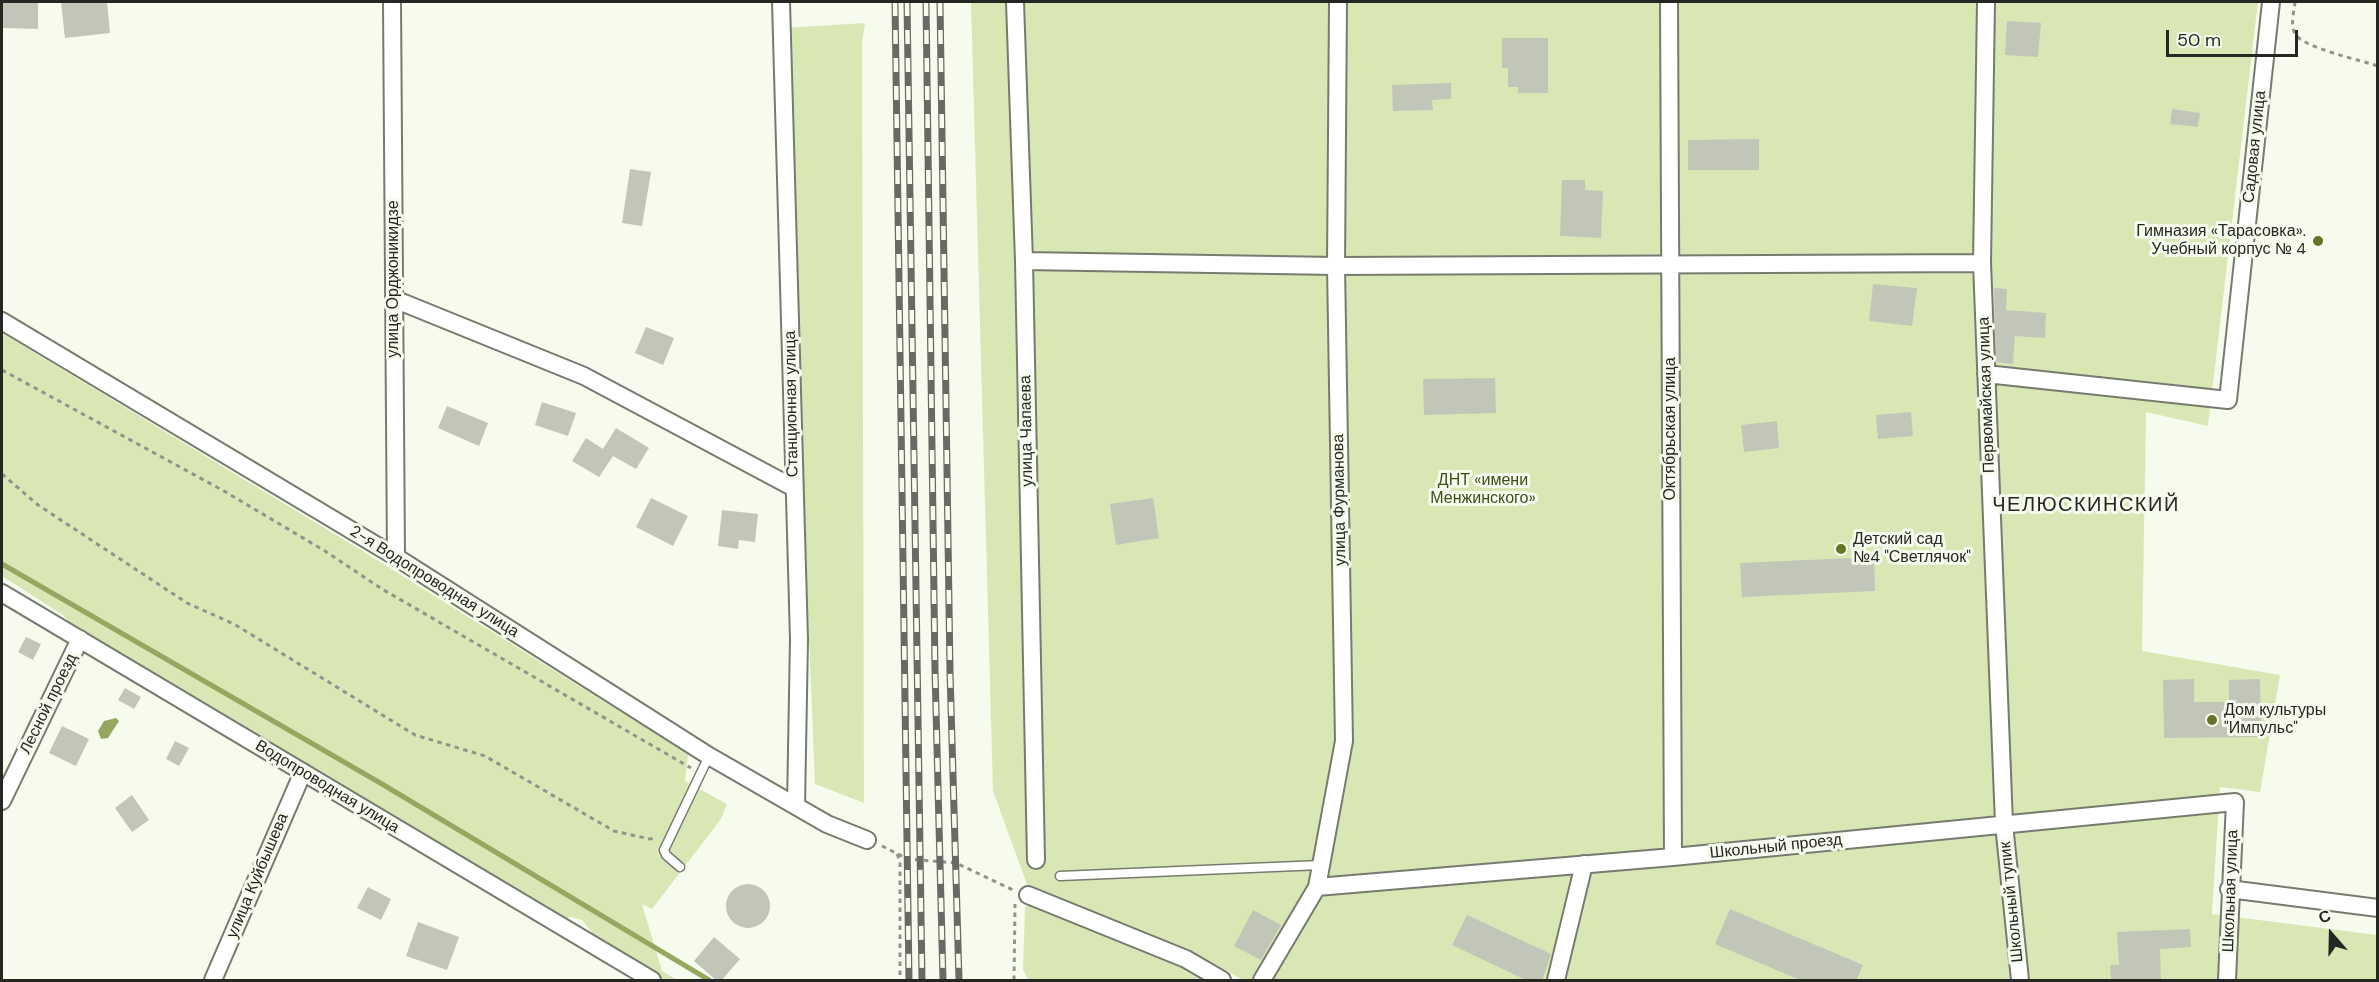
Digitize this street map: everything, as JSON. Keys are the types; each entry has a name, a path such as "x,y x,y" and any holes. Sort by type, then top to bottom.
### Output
{"street":[{"name":"улица Орджоникидзе","path":"392,2 396,557"},
{"name":"Станционная улица","path":"781,2 799,639 796,806"},
{"name":"улица Чапаева","path":"1015,2 1024,261 1036,860"},
{"name":"улица Фурманова","path":"1262,981 1317,887 1344,741 1336,266 1338,2"},
{"name":"Октябрьская улица","path":"1669,2 1673,857"},
{"name":"Первомайская улица","path":"1986,2 1982,263 2004,824"},
{"name":"Садовая улица","path":"1986,374 2228,400 2271,2"},
{"path":"1024,261 1336,266 1982,263"},
{"path":"394,299 584,376 794,488"},
{"name":"2-я Водопроводная улица","path":"2,321 396,557 709,756 827,824 867,840"},
{"name":"Водопроводная улица","path":"2,593 652,981"},
{"name":"Лесной проезд","path":"2,801 80,639"},
{"name":"улица Куйбышева","path":"213,981 303,772"},
{"name":"Школьный проезд","path":"1317,887 1673,857 2235,802"},
{"name":"Школьная улица","path":"2228,981 2229,889 2235,802"},
{"name":"Школьный тупик","path":"2004,824 2020,981"},
{"path":"1556,981 1584,864"},
{"path":"2229,889 2378,908"},
{"path":"1019,896 1186,959 1222,981"}],"lane":[{"path":"680,867 666,855 664,850 709,756"},
{"path":"1060,876 1321,865"}],"path":[{"path":"2295,2 2292,26 2296,36 2308,43 2378,66"},
{"path":"2,370 224,491 325,551 382,589 575,699 678,762 701,772"},
{"path":"2,474 38,505 187,603 244,630 415,735 485,756 615,831 650,839 672,833"},
{"path":"867,840 908,859 956,863 1019,896 1014,981"},
{"path":"897,852 900,861 900,981"}],"green space":[{"name":"ДНТ «имени Менжинского»","path":"971,2 2258,2 2208,426 2146,412 2142,651 2280,675 2260,792 2220,787 2212,914 2377,935 2377,980 1243,980 1192,951 1028,887 993,791"},
{"path":"865,23 862,44 864,803 815,784 784,28"},
{"path":"2,333 356,547 688,754 685,781 727,804 721,819 652,909 642,904 662,971 677,980 665,980 596,938 582,920 571,917 564,919 549,907 127,661 70,623 63,615 2,576"},
{"path":"1030,903 1186,967 1211,980 1028,980 1023,969 1025,908"}],"shaded area":[{"path":"116,718 119,721 108,738 101,739 98,731 104,721"}],"building":[{"path":"2,2 38,2 38,29 2,28"},
{"path":"61,2 107,2 110,33 65,38"},
{"path":"2007,21 2041,23 2038,57 2005,55"},
{"path":"1502,38 1548,38 1548,93 1518,93 1518,87 1508,87 1508,68 1502,68"},
{"path":"1451,83 1451,99 1432,100 1433,110 1393,111 1392,85"},
{"path":"2172,109 2200,113 2198,127 2170,124"},
{"path":"1759,139 1759,170 1688,170 1688,140"},
{"path":"630,169 651,172 642,226 622,223"},
{"path":"1562,180 1585,180 1585,190 1603,191 1601,238 1560,236"},
{"path":"1873,284 1917,288 1912,326 1869,321"},
{"path":"1994,288 2007,289 2006,310 2046,313 2045,338 2015,336 2013,364 1996,362"},
{"path":"646,327 674,338 663,365 635,353"},
{"path":"1495,378 1496,413 1424,415 1423,379"},
{"path":"542,402 576,413 568,436 535,425"},
{"path":"447,406 488,423 479,446 438,428"},
{"path":"1911,412 1913,436 1878,439 1876,415"},
{"path":"1777,421 1779,448 1744,452 1741,425"},
{"path":"616,428 649,448 636,469 613,456 599,477 572,461 586,438 603,449"},
{"path":"651,498 688,516 673,546 636,527"},
{"path":"1153,498 1159,538 1116,545 1110,504"},
{"path":"722,510 758,514 755,542 739,540 738,549 718,546"},
{"path":"1874,557 1875,591 1742,597 1740,563"},
{"path":"26,637 41,644 33,660 18,652"},
{"name":"Дом культуры \"Импульс\"","path":"2194,679 2194,702 2229,702 2229,680 2260,679 2261,737 2164,738 2163,680"},
{"path":"125,688 141,697 134,709 118,700"},
{"path":"62,726 89,739 76,766 49,753"},
{"path":"175,741 189,748 179,766 166,759"},
{"path":"132,795 149,820 132,832 115,808"},
{"path":"748,884 757,885 764,890 769,897 769,915 764,922 757,927 748,928 739,927 732,922 727,915 726,906 727,897 732,890 739,885"},
{"path":"368,887 391,899 381,920 357,908"},
{"path":"1730,909 1863,965 1856,981 1802,981 1715,944"},
{"path":"1253,910 1281,925 1261,960 1234,946"},
{"path":"1467,915 1551,954 1542,981 1528,981 1452,945"},
{"path":"418,922 459,937 447,970 406,956"},
{"path":"2190,929 2191,947 2160,949 2161,981 2111,981 2110,965 2119,965 2117,932"},
{"path":"714,937 740,959 721,981 717,981 694,961"}],"waterway":[{"path":"2,564 382,784 709,980"}],"railway":[{"path":"895,2 909,980"},
{"path":"907,2 922,980"},
{"path":"926,2 935,670 943,980"},
{"path":"940,2 950,672 959,980"}],"place":[{"name":"Гимназия «Тарасовка». Учебный корпус № 4","path":"2318,241"},
{"name":"Детский сад №4 \"Светлячок\"","path":"1841,549"},
{"name":"Дом культуры \"Импульс\"","path":"2212,720"}],"district":[{"name":"ЧЕЛЮСКИНСКИЙ","path":"2086,506"}]}
